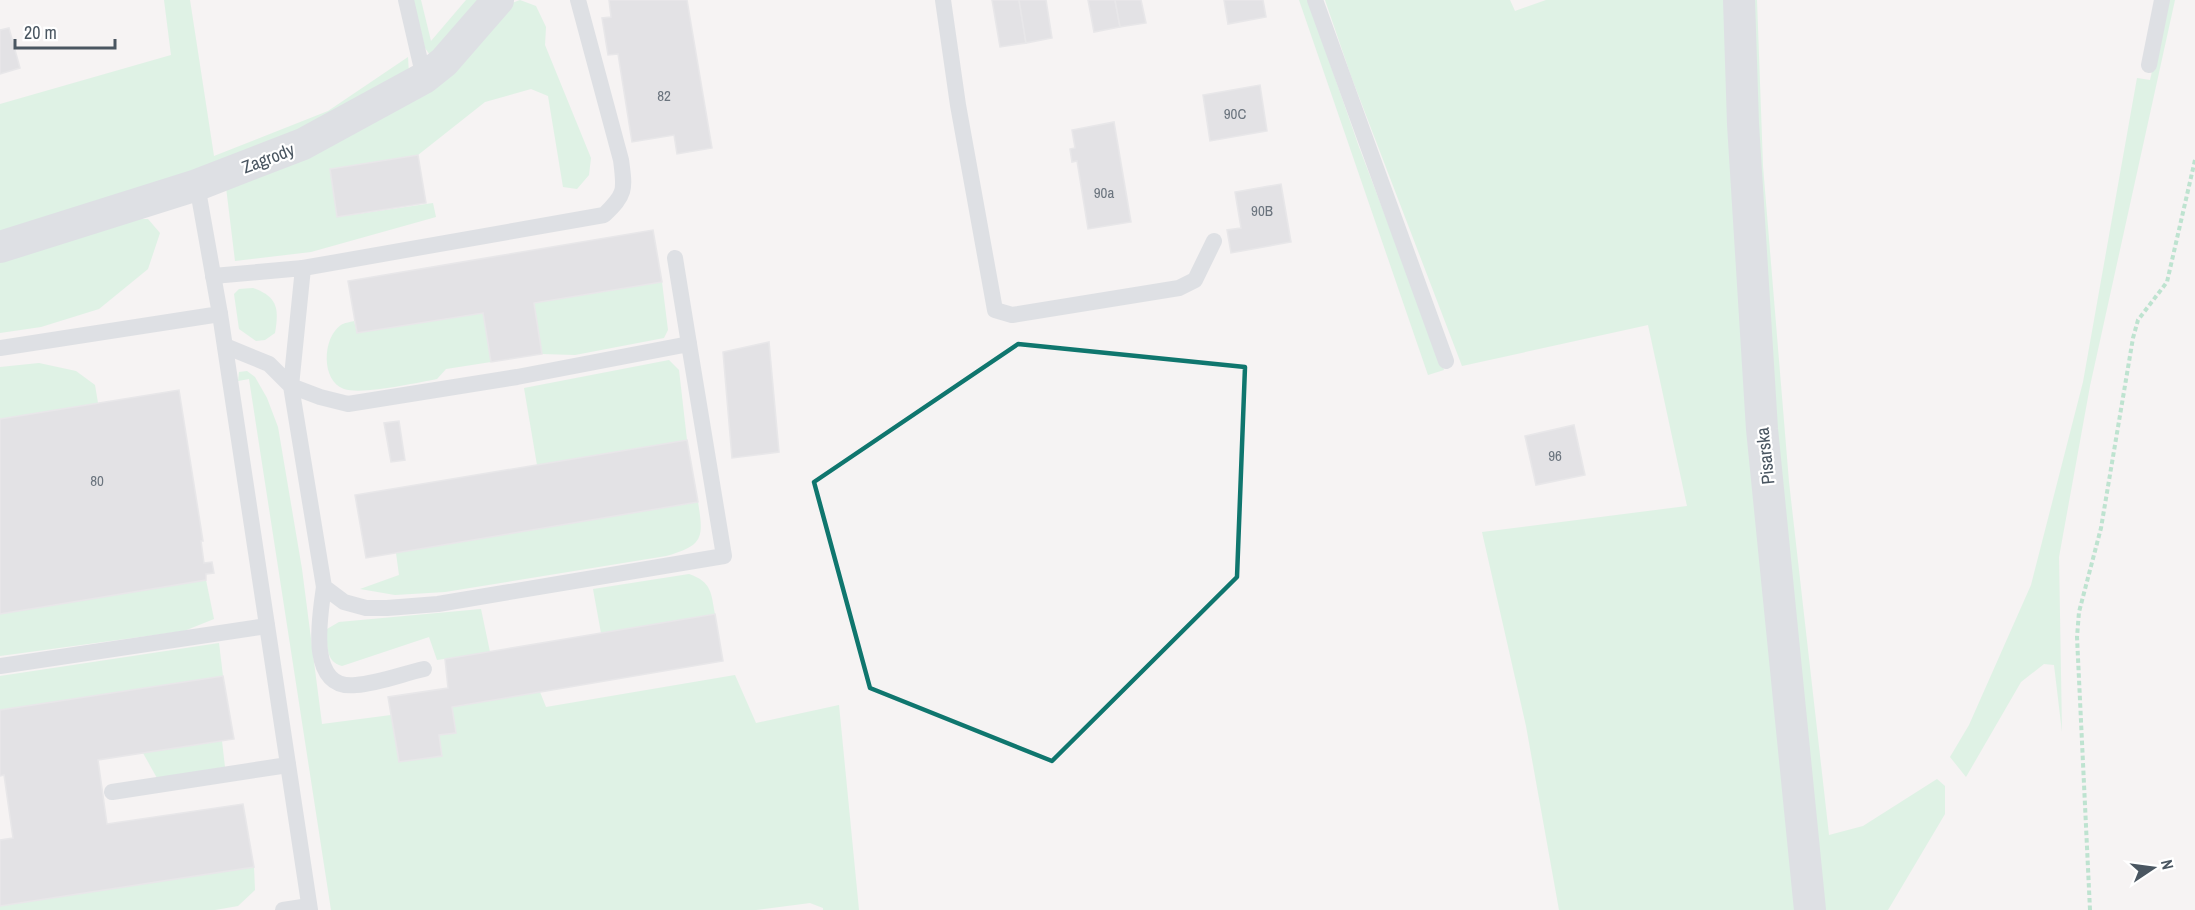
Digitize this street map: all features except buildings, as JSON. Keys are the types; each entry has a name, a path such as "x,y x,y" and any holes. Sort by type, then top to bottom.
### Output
{"street":[{"name":"Zagrody","path":"0,247 197,184 303,144 424,78 444,62 498,0"},
{"name":"Pisarska","path":"1739,0 1743,124 1762,429 1810,910"}],"lane":[{"path":"406,0 424,78"},
{"path":"213,276 303,268 604,215 620,200 624,181 621,160 578,0"},
{"path":"943,0 958,105 995,310 1012,315 1179,288 1195,280 1214,241"},
{"path":"1315,0 1446,361"},
{"path":"2149,65 2162,0"},
{"path":"197,184 225,346 310,908 283,910"},
{"path":"324,587 344,602 366,608 387,608 438,604 724,556 675,258"},
{"path":"303,268 291,386 324,587 319,619 319,652 324,666 334,680 355,686 424,669"},
{"path":"0,348 220,314"},
{"path":"225,346 269,364 291,386 320,398 348,404 516,377 689,344"},
{"path":"0,666 267,626"},
{"path":"112,792 288,765"}],"path":[{"path":"2090,910 2077,638 2079,612 2101,528 2133,338 2138,320 2168,282 2195,160"}],"highlighted area":[{"path":"1018,344 1245,367 1237,577 1052,761 870,688 814,482"}],"green space":[{"path":"164,0 190,0 214,156 328,111 408,57 409,74 249,155 0,233 0,104 171,55"},
{"path":"413,0 421,0 431,41 466,0 486,0 430,55 425,48"},
{"path":"520,0 536,6 546,27 545,45 591,158 589,175 577,189 563,187 548,96 531,89 485,102 418,155 330,169 337,217 433,203 436,217 311,252 235,261 226,187"},
{"path":"1299,0 1308,0 1359,147 1444,370 1428,375"},
{"path":"1325,0 1510,0 1515,11 1546,0 1729,0 1798,910 1559,910 1526,726 1482,532 1687,506 1648,325 1462,366 1351,76"},
{"path":"1746,0 1757,0 1763,166 1789,482 1829,835 1863,826 1937,779 1945,786 1945,814 1888,910 1817,910 1774,465"},
{"path":"2169,0 2175,0 2090,386 2059,557 2062,732 2054,665 2044,664 2021,682 1966,777 1950,757 1969,725 2031,585 2083,382 2137,78 2150,80"},
{"path":"125,219 148,219 160,233 148,269 99,309 41,327 0,333 0,259"},
{"path":"662,282 668,330 664,338 575,355 542,354 534,303"},
{"path":"253,288 268,295 275,305 277,317 275,333 265,340 256,341 239,329 234,294 239,289"},
{"path":"483,313 491,362 446,369 437,379 376,390 344,389 331,377 327,359 330,339 342,324 354,321 357,333"},
{"path":"669,360 679,370 687,440 537,465 524,388"},
{"path":"39,363 76,371 95,385 98,403 0,419 0,367"},
{"path":"247,371 255,377 267,398 278,427 302,569 322,724 391,715 399,762 441,756 439,735 456,732 452,707 540,692 546,707 735,675 756,723 839,705 859,910 823,910 810,903 756,910 331,910 249,379 238,381 239,372"},
{"path":"698,502 701,524 698,539 687,548 666,556 445,592 395,595 360,589 399,575 396,553"},
{"path":"689,574 697,577 709,589 715,614 601,633 593,589"},
{"path":"206,580 214,619 184,631 0,656 0,614"},
{"path":"481,609 490,652 437,660 429,637 342,666 332,660 328,651 327,629 339,622"},
{"path":"219,643 223,676 0,710 0,676"},
{"path":"222,741 225,767 157,778 143,753"},
{"path":"254,867 255,890 238,906 215,910 0,910 0,906"}]}
